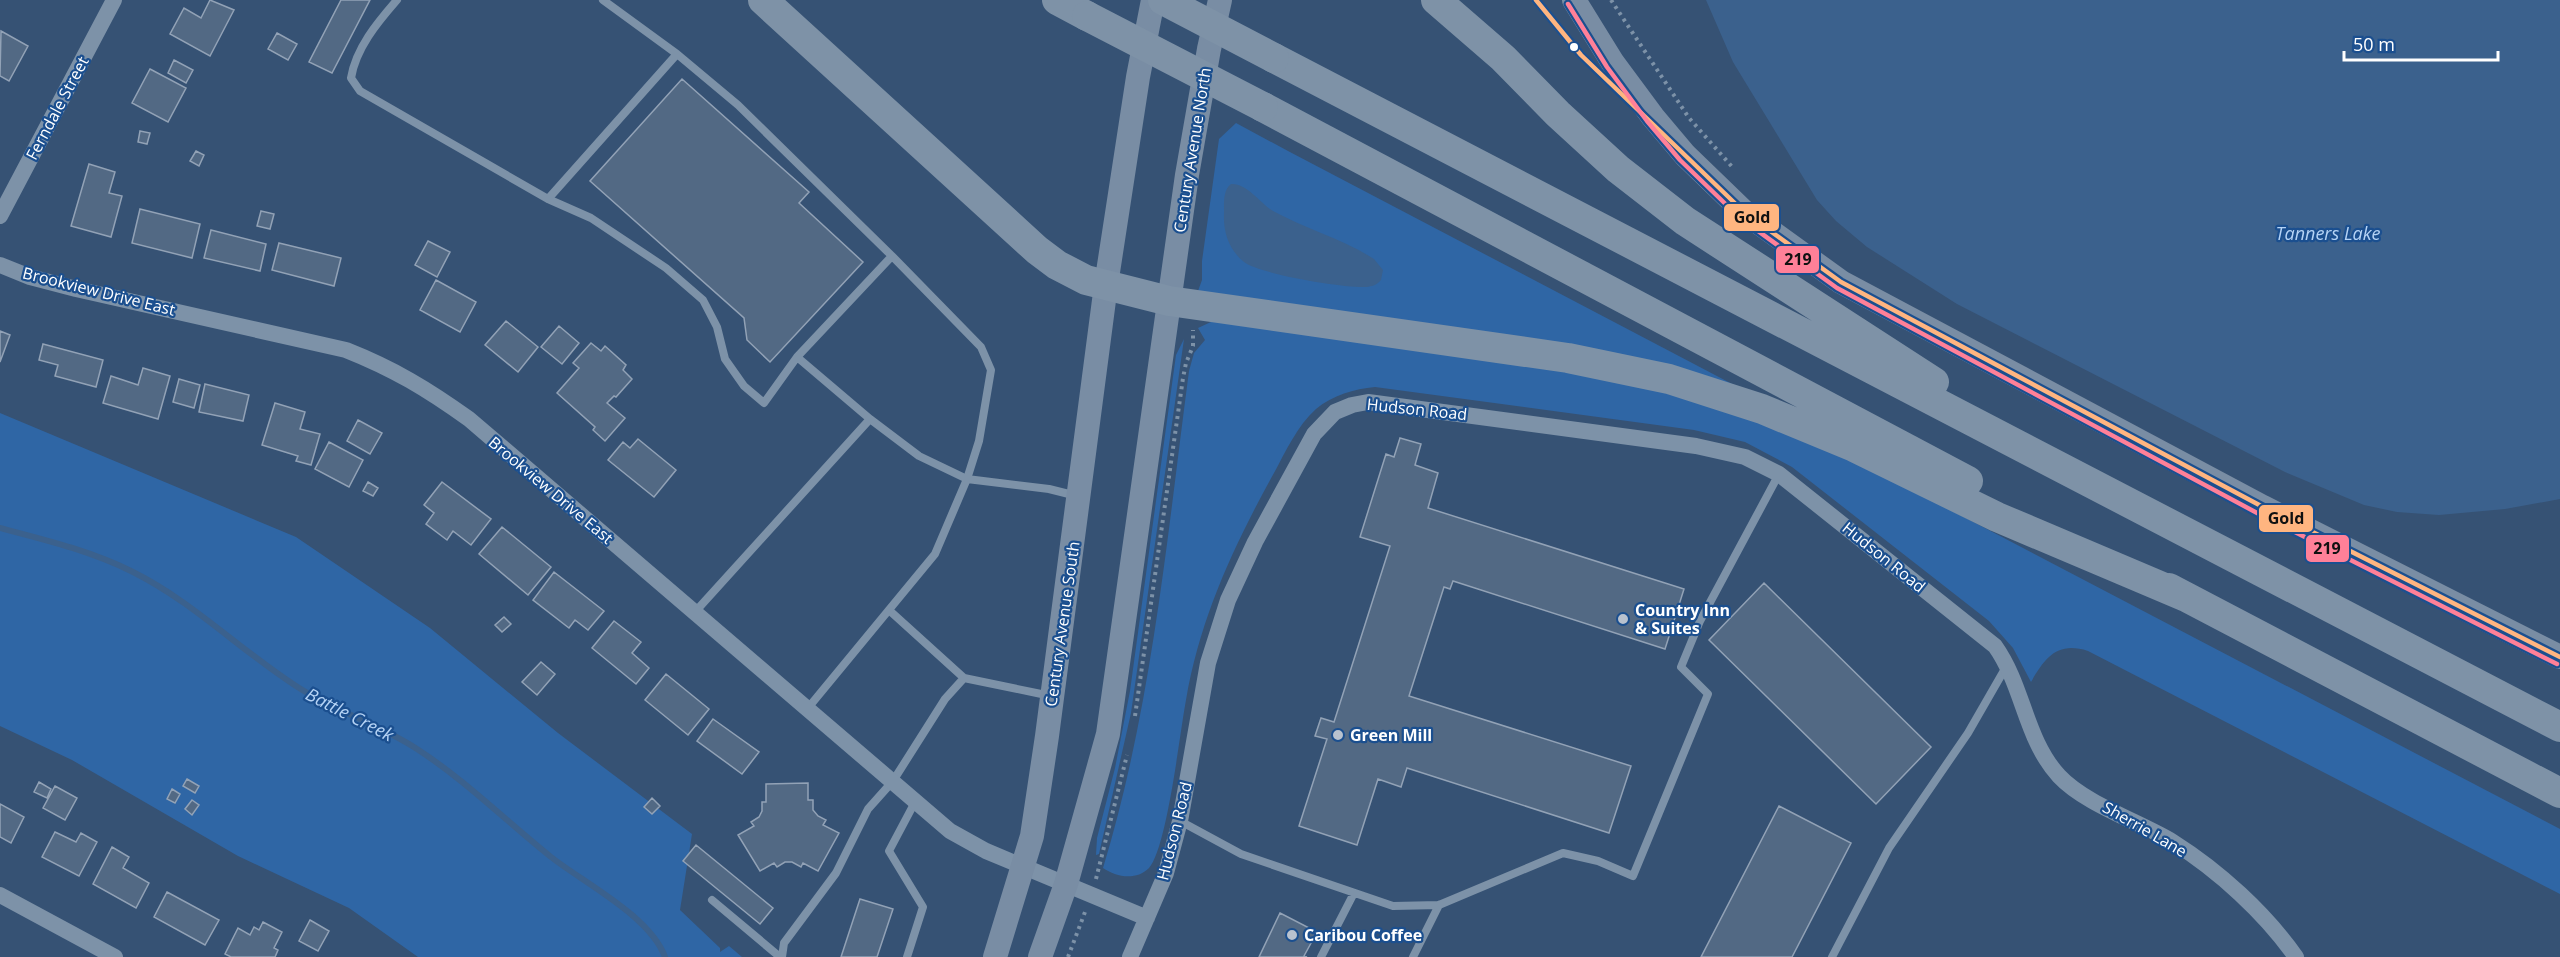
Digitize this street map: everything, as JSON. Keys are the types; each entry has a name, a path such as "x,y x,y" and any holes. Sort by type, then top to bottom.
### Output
{"highway":[{"path":"763,0 1037,250 1066,270 1106,285 1169,301 1568,358 1669,379 1762,409 1854,447 1997,517 2186,597"},
{"path":"1057,0 2560,793"},
{"path":"1163,0 2560,727"},
{"path":"1436,0 1503,58 1558,114 1618,169 1685,221 1882,350 2183,532"}],"main road":[{"path":"1106,285 1136,88 1154,0"},
{"name":"Century Avenue North","path":"1169,301 1186,175 1220,0"},
{"path":"1574,0 1613,63 1653,117 1685,154 1744,212 1808,259 1867,297 2264,507 2560,657"},
{"name":"Century Avenue South","path":"995,957 1024,867 1034,824 1106,285"},
{"path":"1040,957 1066,884 1108,734 1169,301"}],"street":[{"name":"Ferndale Street","path":"0,216 114,0"},
{"name":"Brookview Drive East","path":"0,265 30,277 76,289 346,350 388,367 428,389 469,419 915,802 967,842 1024,867"},
{"name":"Hudson Road","path":"1130,957 1166,873 1180,821 1204,681 1220,621 1249,553 1319,426 1335,412 1360,403 1387,403 1696,446 1745,457 1779,474 1995,646 2008,664 2018,688"},
{"name":"Sherrie Lane","path":"2018,688 2029,725 2042,754 2061,778 2084,795 2173,842 2203,863 2265,920 2296,957"},
{"path":"1024,867 1147,918"},
{"path":"0,895 115,957"}],"lane":[{"path":"397,0 369,36 354,61 351,78 360,91 548,199 591,218 666,268 703,300 717,327 725,358 744,386 764,403 797,357 892,256"},
{"path":"603,0 677,54 738,105 981,347 991,370 979,441 967,479 935,554 808,708"},
{"path":"1536,0 1581,55 1685,154"},
{"path":"548,199 677,54"},
{"path":"797,357 870,420 919,456 967,479 1049,489 1079,497"},
{"path":"695,612 870,420"},
{"path":"1180,821 1241,854 1393,906 1439,904 1563,853 1598,861 1633,876 1708,694 1682,667 1700,621 1779,474"},
{"path":"890,611 964,678 1052,696"},
{"path":"1832,957 1889,848 1968,732 2008,664"},
{"path":"712,900 781,957 784,943 836,873 868,809 892,781 945,699 964,678"},
{"path":"907,957 923,908 889,851 915,802"},
{"path":"1321,957 1354,893"},
{"path":"1413,957 1439,904"}],"path":[{"path":"1611,0 1689,118 1741,176"},
{"path":"1068,957 1080,925"}],"shaded area":[{"path":"1236,123 1755,396 1198,291 1202,280 1202,261 1219,139"},
{"path":"1213,321 1581,372 1745,413 1897,482 2560,829 2560,894 2088,651 2077,648 2060,650 2047,659 2031,682 2013,648 1989,621 1792,467 1745,442 1694,430 1375,387 1344,394 1316,409 1292,439 1259,500 1220,583 1200,640 1186,700 1167,814 1156,856 1149,868 1138,875 1114,874 1103,868 1120,807 1146,684 1165,559 1189,371 1194,353 1205,340 1198,328"},
{"path":"1184,339 1131,713 1099,854 1096,855 1097,838 1115,768 1130,691 1176,355"},
{"path":"0,413 296,537 430,628 558,733 692,834 680,910 720,948 720,952 729,946 742,957 418,957 349,908 238,856 72,760 0,726"}],"water":[{"name":"Tanners Lake","path":"1706,0 2560,0 2560,499 2505,509 2439,515 2397,512 2364,505 2285,472 1957,304 1867,247 1836,221 1817,200 1733,62"},
{"path":"1231,184 1248,190 1273,211 1374,259 1383,270 1381,280 1372,286 1354,287 1283,275 1253,267 1244,262 1234,252 1225,227 1224,197"}],"building":[{"path":"210,0 234,10 210,56 170,34 184,8 201,18"},
{"path":"341,0 370,0 332,73 309,62"},
{"path":"1,31 28,46 9,81 0,76"},
{"path":"277,33 297,44 288,60 268,49"},
{"path":"174,60 193,70 186,83 168,73"},
{"path":"150,69 186,88 168,122 132,103"},
{"path":"682,79 809,192 799,203 863,262 770,362 747,340 744,318 590,181"},
{"path":"140,131 150,133 147,144 138,142"},
{"path":"196,151 204,155 199,166 190,161"},
{"path":"89,164 115,172 109,193 122,196 111,237 71,226"},
{"path":"140,209 200,224 192,258 132,243"},
{"path":"261,211 274,214 270,229 257,226"},
{"path":"211,230 266,244 260,271 204,258"},
{"path":"428,241 450,252 437,277 415,265"},
{"path":"279,243 341,258 334,286 272,270"},
{"path":"436,280 476,302 460,332 420,310"},
{"path":"506,321 538,347 518,372 485,345"},
{"path":"559,326 579,343 562,364 541,347"},
{"path":"0,331 10,335 0,362"},
{"path":"591,343 601,351 605,346 626,365 623,370 632,379 616,397 614,396 607,403 625,418 605,441 593,430 595,427 557,393 579,368 573,363"},
{"path":"43,344 103,360 96,387 55,376 58,365 39,360"},
{"path":"143,368 170,376 158,419 103,403 111,376 138,385"},
{"path":"179,379 200,385 194,408 173,402"},
{"path":"205,384 249,395 243,421 199,412"},
{"path":"275,403 305,412 300,429 320,434 311,465 296,461 298,456 262,445"},
{"path":"358,420 382,433 370,454 347,441"},
{"name":"Country Inn & Suites","path":"1400,438 1421,444 1415,465 1438,473 1428,508 1684,589 1665,649 1453,581 1450,589 1444,587 1409,696 1631,766 1609,833 1407,768 1401,787 1378,779 1357,845 1299,826 1327,739 1315,736 1321,718 1334,722 1390,546 1360,537 1386,454 1394,457"},
{"path":"638,439 676,470 654,497 608,460 623,442 630,448"},
{"path":"329,442 363,460 349,487 315,469"},
{"path":"368,482 378,488 373,496 363,491"},
{"path":"442,482 491,519 471,545 453,531 447,540 426,524 434,513 424,505"},
{"path":"502,527 551,567 528,595 479,554"},
{"path":"554,572 604,611 588,630 575,620 569,628 533,600"},
{"path":"1764,583 1931,747 1876,804 1709,640"},
{"path":"504,617 511,624 502,632 495,625"},
{"path":"614,621 641,642 632,653 649,668 636,684 592,648"},
{"path":"541,662 555,674 537,695 522,682"},
{"path":"666,674 709,709 688,735 645,700"},
{"path":"713,719 759,752 742,774 697,741"},
{"path":"187,779 199,786 195,793 183,786"},
{"path":"39,782 51,789 47,798 34,792"},
{"path":"808,783 808,800 813,800 813,810 826,820 823,825 839,833 818,871 803,863 801,867 792,862 785,862 777,867 774,863 760,871 738,835 754,826 751,822 759,817 762,802 766,802 766,784"},
{"path":"55,786 77,798 65,820 43,808"},
{"path":"172,789 180,794 175,803 167,799"},
{"path":"652,798 660,806 652,814 644,807"},
{"path":"192,800 199,805 192,815 185,809"},
{"path":"0,804 24,817 11,843 0,837"},
{"path":"1779,806 1851,843 1792,957 1701,957"},
{"path":"55,832 76,842 81,833 97,842 79,876 42,857"},
{"path":"696,845 773,908 760,924 683,861"},
{"path":"112,847 129,857 123,868 149,883 136,908 93,884"},
{"path":"167,892 219,920 205,945 154,917"},
{"path":"860,899 893,909 877,957 841,957"},
{"name":"Caribou Coffee","path":"1280,913 1317,932 1304,956 1307,957 1259,957"},
{"path":"310,920 329,931 318,951 299,941"},
{"path":"263,922 282,932 274,948 278,950 275,957 231,957 225,954 238,928 250,935 254,927 259,930"}],"waterway":[{"name":"Battle Creek","path":"0,528 85,552 133,572 176,597 296,686 417,749 469,787 551,857 631,914 646,928 665,957"}],"transit line":[{"name":"Gold","path":"1536,0 1581,55 1744,212 1841,282 2263,507 2560,657"},
{"name":"219","path":"1568,4 1607,67 1647,121 1680,160 1740,218 1837,288 2259,514 2557,664"}],"place":[{"name":"Country Inn & Suites","path":"1623,619"},
{"name":"Green Mill","path":"1338,735"},
{"name":"Caribou Coffee","path":"1292,935"}]}
